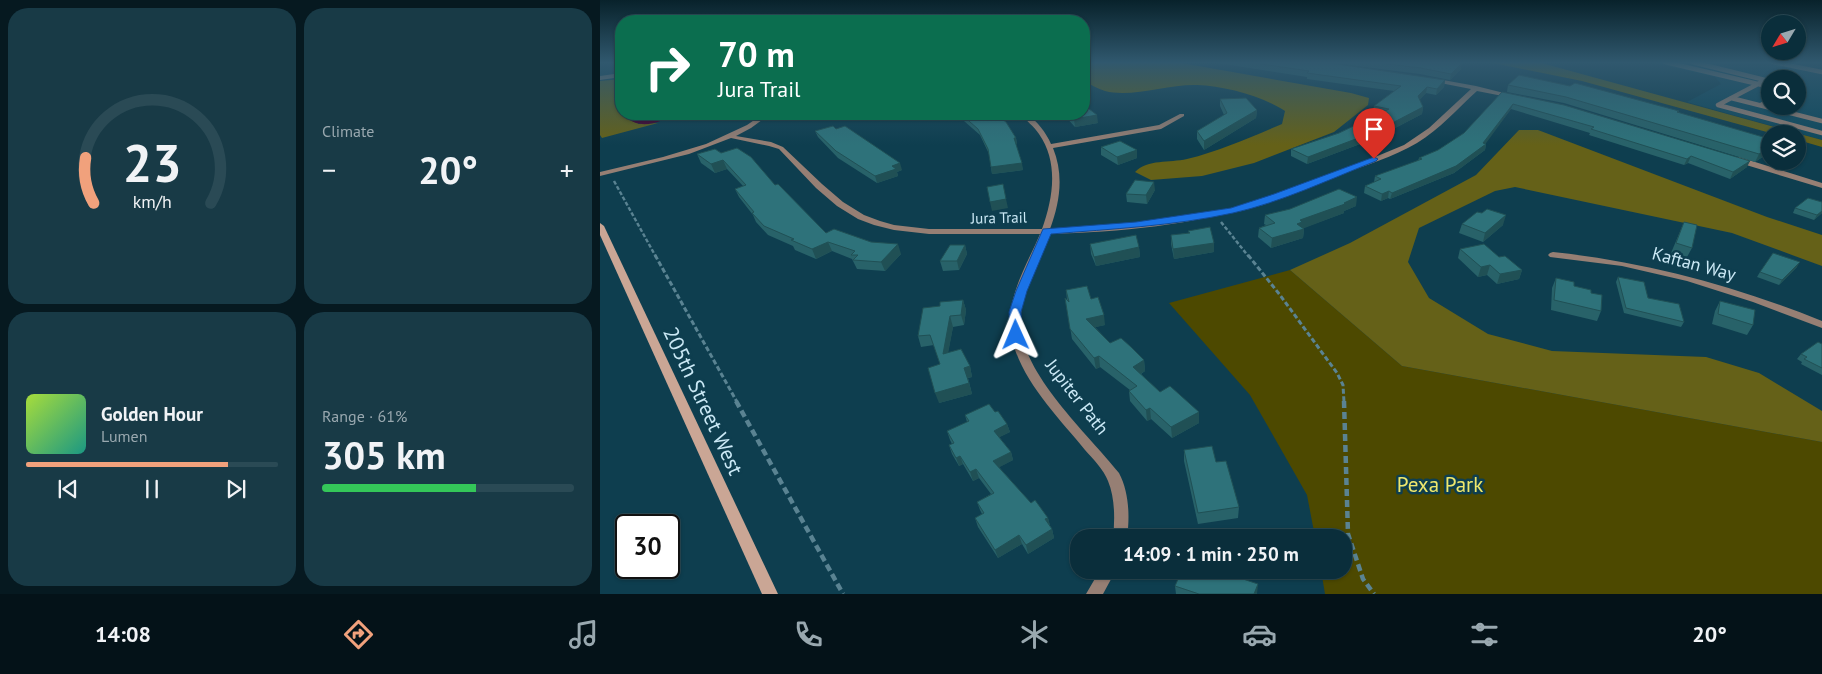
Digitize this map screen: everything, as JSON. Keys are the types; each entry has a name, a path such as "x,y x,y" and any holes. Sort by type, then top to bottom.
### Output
{"street":[{"name":"Jura Trail","path":"728,136 771,144 781,148 843,205 860,217 872,221 899,228 932,232 1047,231 1136,225 1215,214 1278,196 1402,148 1432,129 1474,90"},
{"path":"1484,90 1519,97"},
{"path":"1050,146 1162,127 1182,115"},
{"path":"600,174 673,156 728,136 758,120"},
{"name":"Jupiter Path","path":"1030,120 1038,127 1050,146 1055,164 1057,184 1054,206 1047,231 1021,291 1015,312 1016,335 1023,359 1038,383 1114,477 1120,495 1121,529"},
{"path":"1729,157 1822,186"},
{"name":"205th Street West","path":"600,226 770,594"},
{"name":"Kaftan Way","path":"1552,255 1618,262 1686,277 1764,302 1822,325"},
{"path":"1094,594 1103,579"}],"lane":[{"path":"1747,90 1718,105 1822,133"},
{"path":"1730,98 1761,105"},
{"path":"1802,115 1822,120"}],"path":[{"path":"608,172 843,594"},
{"path":"1215,214 1280,295 1344,384 1348,534 1362,579 1374,594"}],"shaded area":[{"path":"600,90 615,90 615,120 637,120 638,124 658,123 602,138 600,135"},
{"path":"1102,90 1152,90 1127,93"},
{"path":"1229,90 1332,90 1369,98 1368,105 1334,132 1254,163 1202,176 1151,180 1135,172 1152,163 1187,159 1211,152 1282,124 1285,111 1254,96"},
{"path":"1614,90 1639,90 1767,125 1761,125 1761,130"},
{"path":"1710,90 1761,90 1761,115 1806,115 1806,90 1822,90 1822,140 1806,135 1806,125 1769,125 1687,102"},
{"path":"630,120 664,120 646,124"},
{"path":"1519,130 1538,130 1767,217 1822,235 1822,266 1732,233 1515,187 1495,191 1419,228 1408,262 1429,298 1488,334 1552,351 1706,357 1759,373 1822,411 1822,442 1402,366 1290,270 1350,243 1476,175"},
{"path":"1806,136 1822,140 1822,147 1806,142"}],"green space":[{"name":"Pexa Park","path":"1290,270 1402,366 1822,442 1822,594 1325,594 1322,579 1352,579 1352,529 1313,529 1307,495 1250,395 1169,303"}],"building":[{"path":"1396,90 1424,90 1418,96 1423,107 1377,131 1308,157 1291,149 1339,133 1389,109 1374,106"},
{"path":"1531,90 1600,90 1679,111 1677,112 1761,136 1761,153 1759,154 1566,97"},
{"path":"1502,92 1564,105 1750,161 1733,172 1691,156 1687,159 1591,129 1594,127 1513,104 1483,143 1486,144 1456,166 1392,193 1389,191 1382,194 1365,186 1381,179 1375,176 1422,159 1419,158 1438,150 1464,133"},
{"path":"1246,98 1257,110 1204,141 1197,131 1227,113 1220,99"},
{"path":"1090,110 1097,115 1090,116"},
{"path":"968,120 1003,120 1006,122 1016,138 1014,138 1022,163 991,167 988,149 978,129"},
{"path":"833,126 836,129 845,126 900,163 892,166 896,169 875,176 836,151 815,131"},
{"path":"1120,141 1137,150 1117,157 1101,147"},
{"path":"737,148 751,157 775,185 778,184 826,233 834,229 871,242 898,244 881,262 853,260 858,255 851,255 855,251 828,242 812,249 764,226 735,189 746,185 723,160 711,164 697,154 715,149 721,153"},
{"path":"1135,180 1154,182 1146,195 1126,194"},
{"path":"1003,184 1006,199 990,202 987,187"},
{"path":"1339,189 1357,197 1345,204 1300,220 1302,222 1297,224 1304,229 1272,238 1259,228 1275,223 1265,215 1290,209"},
{"path":"1808,198 1822,202 1822,211 1817,215 1795,208"},
{"path":"1487,209 1506,215 1485,233 1462,224 1477,212 1482,213"},
{"path":"1684,222 1697,225 1692,248 1676,243"},
{"path":"1210,227 1214,243 1173,249 1171,235 1190,233 1188,231"},
{"path":"1136,235 1139,247 1094,257 1090,244"},
{"path":"1484,244 1499,257 1505,256 1522,270 1500,274 1490,265 1481,267 1460,249"},
{"path":"950,245 965,245 957,261 940,261"},
{"path":"1773,253 1800,262 1782,280 1760,272"},
{"path":"1618,277 1644,282 1648,298 1679,304 1684,322 1626,308"},
{"path":"1556,278 1574,282 1574,286 1602,295 1601,311 1554,300"},
{"path":"1087,286 1091,299 1098,297 1104,315 1086,319 1110,343 1121,338 1131,347 1144,360 1133,367 1160,392 1170,386 1199,412 1171,427 1150,408 1146,410 1129,391 1137,386 1099,356 1094,358 1070,329 1065,298 1069,302 1066,290"},
{"path":"963,300 961,315 950,316 943,354 961,349 970,366 964,368 969,383 935,393 928,368 940,364 930,335 918,336 923,308 940,306 940,302"},
{"path":"1720,301 1755,310 1753,325 1718,314"},
{"path":"1818,342 1822,344 1822,368 1804,359 1807,357 1801,354"},
{"path":"989,404 995,412 998,411 1007,424 994,431 1011,452 993,461 1031,503 1035,500 1048,518 1045,519 1052,529 1026,545 1019,535 995,550 975,518 984,513 977,502 994,493 976,469 970,472 960,456 956,458 949,445 954,443 947,431 969,421 965,415"},
{"path":"1212,446 1216,462 1226,461 1239,507 1198,513 1184,450"},
{"path":"1178,579 1243,579 1258,584 1254,594 1199,594 1175,586"}],"route":[{"path":"1016,335 1015,312 1021,291 1047,231 1136,225 1215,214 1257,204 1374,159"}]}
